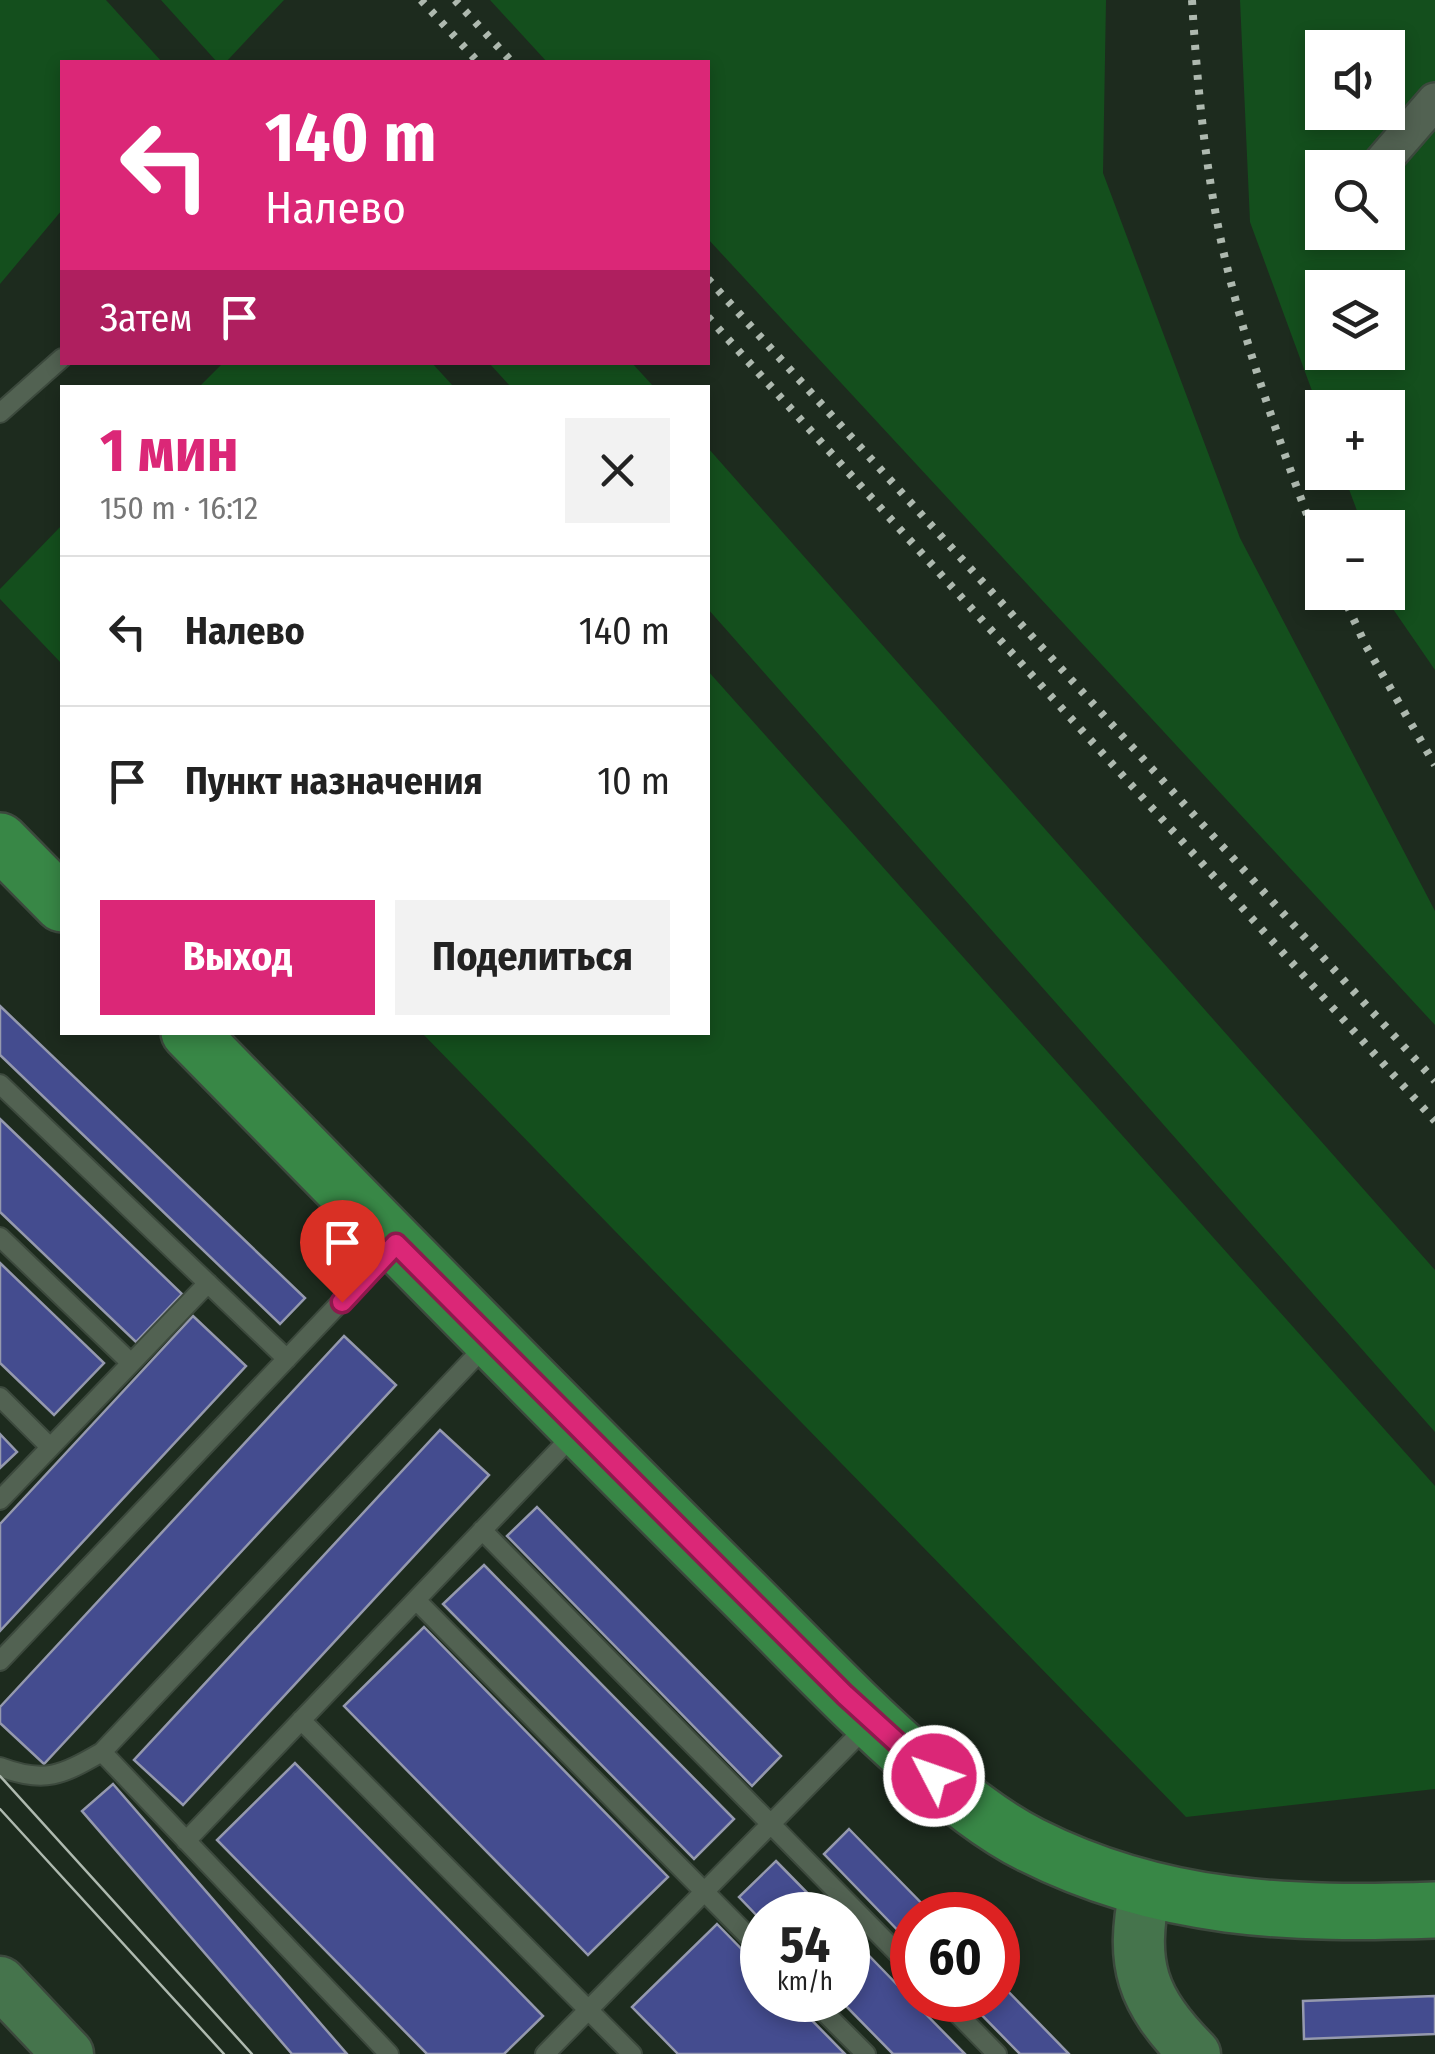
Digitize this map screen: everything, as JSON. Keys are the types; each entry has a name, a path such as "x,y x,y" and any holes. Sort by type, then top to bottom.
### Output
{"main road":[{"path":"0,841 60,902"},
{"path":"191,1035 578,1429 872,1721 962,1802 1027,1844 1085,1870 1145,1890 1205,1903 1272,1910 1337,1914 1435,1910"},
{"path":"1145,1890 1137,1929 1139,1964 1150,1998 1194,2054"},
{"path":"3,1991 68,2054"}],"street":[{"path":"1393,150 1435,100"}],"lane":[{"path":"0,413 60,360"},
{"path":"0,1084 287,1359"},
{"path":"0,1237 132,1363"},
{"path":"0,1661 396,1244"},
{"path":"0,1500 208,1283"},
{"path":"0,1766 29,1777 62,1774 102,1752 491,1340"},
{"path":"0,1397 50,1448"},
{"path":"186,1841 578,1429"},
{"path":"482,1530 890,1946"},
{"path":"416,1600 740,1928"},
{"path":"302,1720 632,2054"},
{"path":"544,2054 872,1721"},
{"path":"102,1752 388,2054"},
{"path":"834,2022 866,2054"},
{"path":"966,2022 997,2054"}],"green space":[{"path":"0,0 106,0 160,60 60,60 60,212 0,284"},
{"path":"161,0 284,0 228,60 215,60"},
{"path":"490,0 1106,0 1103,173 1240,538 1435,911 1435,1025 710,241 710,60 545,60"},
{"path":"1240,0 1435,0 1435,670 1394,610 1405,610 1405,510 1357,510 1349,490 1405,490 1405,390 1312,390 1250,222"},
{"path":"221,365 434,365 452,385 201,385"},
{"path":"491,365 634,365 652,385 509,385"},
{"path":"710,450 1435,1270 1435,1432 710,611"},
{"path":"60,527 60,662 0,599 0,589"},
{"path":"710,673 1435,1486 1435,1789 1186,1817 424,1035 710,1035"}],"building":[{"path":"0,1006 305,1298 280,1324 0,1055"},
{"path":"0,1119 182,1294 136,1342 0,1212"},
{"path":"0,1263 104,1363 54,1415 0,1363"},
{"path":"193,1316 246,1366 0,1631 0,1524"},
{"path":"344,1336 396,1385 44,1764 0,1723 0,1707"},
{"path":"440,1430 489,1475 183,1805 134,1760"},
{"path":"0,1434 17,1452 0,1468"},
{"path":"537,1507 781,1756 752,1786 507,1536"},
{"path":"484,1565 734,1819 694,1859 443,1604"},
{"path":"424,1627 668,1877 588,1955 344,1706"},
{"path":"295,1763 543,2016 504,2054 427,2054 217,1840"},
{"path":"113,1784 347,2054 292,2054 82,1811"},
{"path":"849,1829 911,1892 890,1892 890,1922 870,1902 870,1892 861,1892 824,1854"},
{"path":"776,1861 806,1892 744,1892"},
{"path":"717,1924 740,1948 740,2022 814,2022 845,2054 678,2054 632,2007"},
{"path":"870,1957 890,1977 890,2022 934,2022 965,2054 893,2054 862,2022 870,2022"},
{"path":"1435,1996 1435,2034 1304,2039 1303,2001"},
{"path":"1020,2004 1069,2054 1020,2054 989,2022 1020,2022"}],"tram line":[{"path":"0,1776 252,2054"},
{"path":"0,1809 224,2054"}],"railway":[{"path":"421,0 476,60"},
{"path":"455,0 510,60"},
{"path":"1192,0 1203,125 1223,250 1267,404 1306,510"},
{"path":"710,281 1435,1081"},
{"path":"710,319 1435,1121"},
{"path":"1349,610 1435,765"}],"route":[{"path":"342,1302 396,1244 845,1695 934,1776"}]}
